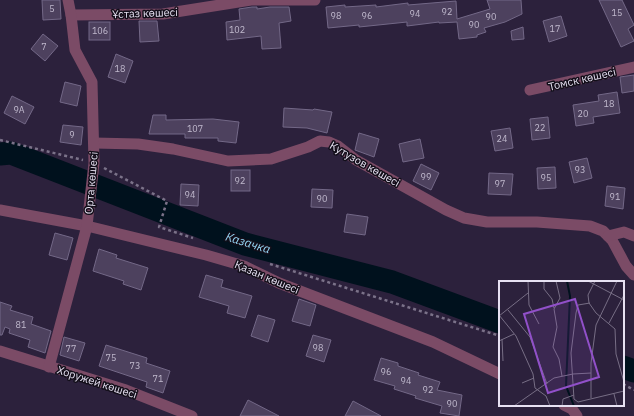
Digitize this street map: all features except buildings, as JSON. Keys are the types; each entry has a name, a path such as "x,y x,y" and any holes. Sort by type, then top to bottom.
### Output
{"street":[{"name":"Орта көшесі","path":"49,367 87,222 94,169 92,82 75,50 68,0"},
{"name":"Ұстаз көшесі","path":"71,15 163,14 251,0 315,0"},
{"name":"Томск көшесі","path":"530,90 634,67"},
{"name":"Кутузов көшесі","path":"94,143 138,144 173,149 228,161 271,159 308,147 320,141 329,142 338,146 356,160 446,210 464,218 487,222 537,222 590,226 603,231 612,240 626,266 634,275"},
{"name":"Қазан көшесі","path":"0,210 87,222 244,266 279,283 433,342 499,374"},
{"path":"608,236 624,232 634,236"},
{"name":"Хоружей көшесі","path":"0,351 126,390 192,416"},
{"path":"566,406 572,409 577,416"}],"path":[{"path":"167,200 159,227 196,240"},
{"path":"264,262 499,336"},
{"path":"624,385 634,390"}],"waterway":[{"name":"Казачка","path":"0,154 11,153 245,244 392,282 499,322"},
{"name":"Казачка","path":"624,367 634,371"}]}
